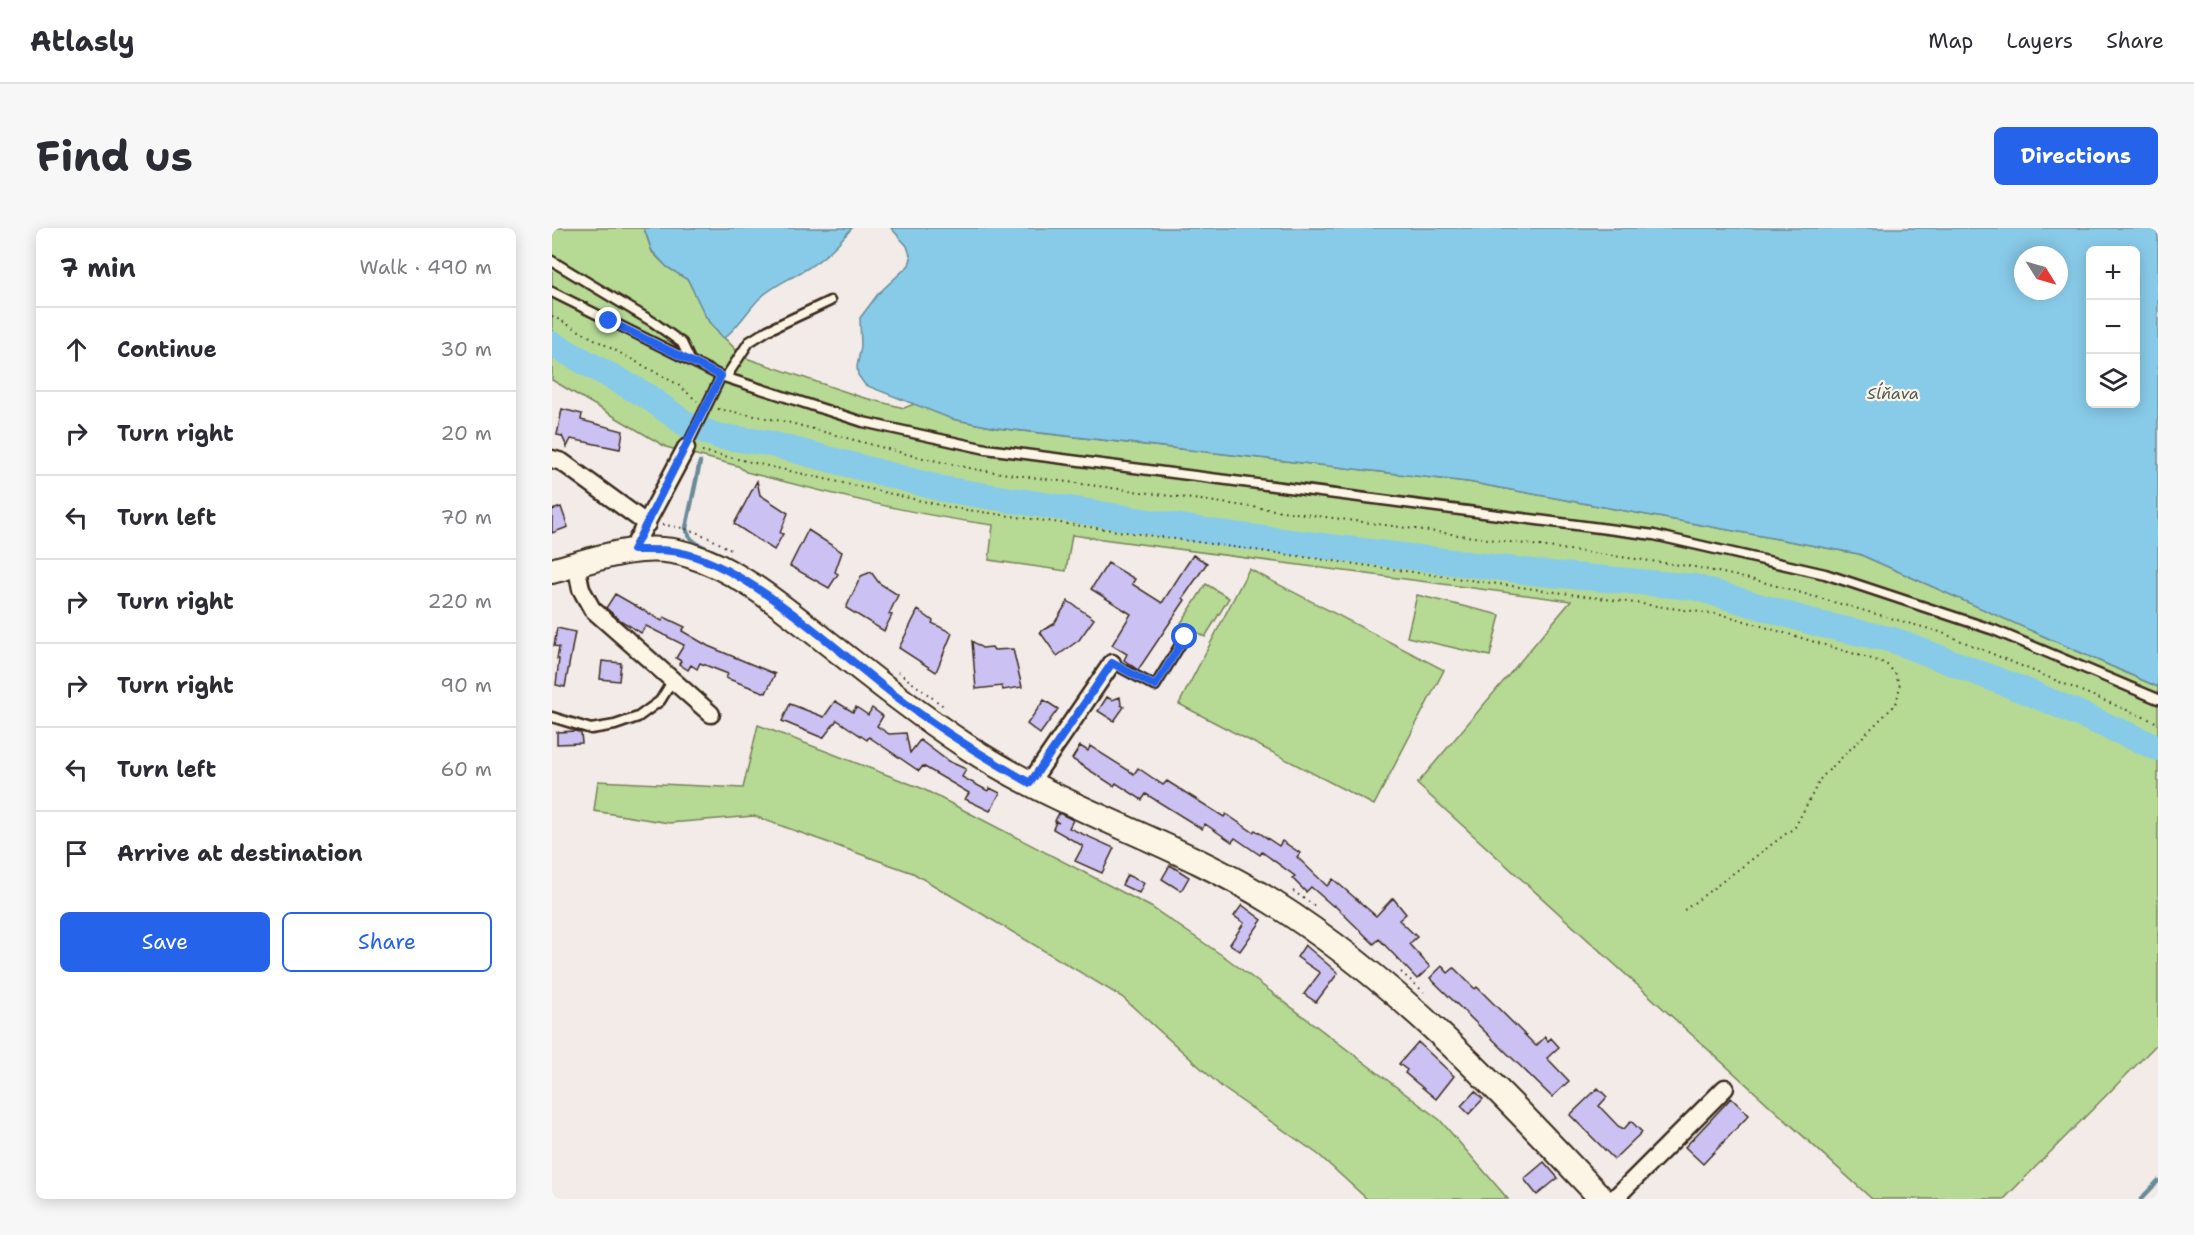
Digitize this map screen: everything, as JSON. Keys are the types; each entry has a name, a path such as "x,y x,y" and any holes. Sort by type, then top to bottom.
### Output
{"main road":[{"path":"552,571 633,550 658,549 686,553 732,574 766,596 949,735 1030,783 1215,870 1270,901 1321,934 1419,1014 1477,1068 1602,1199"}],"street":[{"path":"633,550 688,442"},
{"path":"555,458 647,524"},
{"path":"576,564 581,589 592,609 711,714"},
{"path":"1030,783 1112,663"},
{"path":"1614,1199 1725,1088"}],"lane":[{"path":"552,261 653,322 682,343 690,360"},
{"path":"552,292 724,376 863,422 986,449 1654,536 1825,574 1994,630 2158,699"},
{"path":"688,442 705,407 749,342 768,330 830,301"},
{"path":"1112,663 1155,686 1185,637"},
{"path":"552,717 591,729 615,725 638,717 660,701 672,680"}],"path":[{"path":"552,316 677,384 705,407 787,422 914,456 991,472 1673,564 1760,581 1940,632 2158,723"},
{"path":"688,442 964,510 1728,616 1885,663 1895,673 1899,686 1896,704 1821,778 1795,827 1683,911"}],"green space":[{"path":"552,228 644,228 652,252 667,267 688,280 709,322 743,357 861,397 904,408 917,403 952,419 997,428 1468,482 1859,554 2158,687 2158,1043 2004,1199 1872,1199 1417,784 1571,601 1072,535 1066,571 989,560 993,525 930,515 838,495 746,472 738,466 666,447 552,380"},
{"path":"1249,569 1444,670 1374,805 1179,704"},
{"path":"1206,584 1229,598 1205,637 1181,623"},
{"path":"1417,595 1500,615 1490,656 1407,637"},
{"path":"758,725 921,788 1151,907 1229,960 1440,1120 1508,1199 1367,1199 1319,1155 1223,1088 1122,997 913,873 754,816 669,823 594,811 598,781 743,788"}],"water":[{"path":"644,228 852,228 817,262 765,293 732,331 723,338 706,317 688,280 667,267 652,251"},
{"name":"Sĺňava","path":"891,228 2158,228 2158,687 1859,554 1468,482 997,428 952,419 865,385 858,375 857,367 861,346 860,318 878,294 909,265 911,258 907,246"}],"building":[{"path":"562,409 582,414 581,420 623,431 620,449 571,439 567,447 562,436 557,435"},
{"path":"757,481 760,495 788,513 780,533 783,534 774,550 734,524"},
{"path":"561,507 568,527 552,533 552,510"},
{"path":"808,530 842,552 835,572 838,574 829,588 790,566"},
{"path":"1193,555 1207,563 1138,670 1124,660 1127,654 1112,645 1131,614 1091,589 1108,563 1135,579 1132,584 1162,603"},
{"path":"871,572 879,583 898,595 884,631 846,608 861,576"},
{"path":"615,594 662,621 664,617 685,627 682,631 708,646 775,674 766,693 726,678 728,674 700,663 697,669 691,665 688,670 679,664 681,661 676,658 684,645 646,626 641,633 606,608"},
{"path":"1068,601 1094,619 1079,640 1057,656 1040,632 1054,624"},
{"path":"918,610 933,621 932,623 952,633 936,672 899,648"},
{"path":"557,628 575,632 565,687 556,685 559,647 554,646"},
{"path":"972,641 982,648 1013,649 1022,687 1003,690 1002,686 976,689"},
{"path":"602,661 621,663 619,681 600,679"},
{"path":"1107,697 1112,700 1120,697 1121,705 1124,707 1114,721 1098,711"},
{"path":"1044,700 1058,709 1040,734 1027,724"},
{"path":"835,701 853,712 856,707 868,715 872,708 883,716 877,726 889,734 906,733 910,753 920,740 948,761 966,769 962,777 988,791 990,788 1000,793 990,811 965,799 969,793 923,766 919,771 869,737 867,740 837,720 823,738 782,721 790,704 824,717"},
{"path":"557,732 581,733 582,743 557,744"},
{"path":"1080,746 1088,751 1090,746 1134,774 1138,768 1163,785 1167,781 1224,817 1226,814 1279,846 1282,841 1300,853 1297,857 1327,886 1333,879 1376,916 1393,898 1406,914 1399,920 1417,937 1409,944 1430,967 1417,979 1379,939 1374,944 1334,905 1311,887 1306,892 1292,878 1295,876 1262,852 1260,855 1235,838 1232,842 1205,824 1202,829 1146,794 1142,800 1116,783 1114,786 1072,759"},
{"path":"1059,813 1073,820 1069,828 1114,848 1102,873 1075,861 1083,846 1053,829 1056,822 1059,823 1055,821"},
{"path":"1170,865 1189,877 1181,891 1162,879"},
{"path":"1127,875 1144,883 1139,893 1122,885"},
{"path":"1242,905 1262,920 1240,951 1230,944 1244,923 1234,916"},
{"path":"1305,945 1338,973 1316,1002 1304,994 1320,973 1297,957"},
{"path":"1442,966 1448,973 1454,968 1475,989 1477,987 1536,1046 1545,1037 1548,1041 1551,1038 1559,1047 1547,1058 1569,1081 1552,1097 1430,978"},
{"path":"1418,1042 1454,1076 1436,1099 1405,1073 1407,1070 1399,1064"},
{"path":"1598,1088 1607,1097 1599,1106 1618,1126 1624,1129 1631,1121 1642,1132 1614,1159 1570,1115"},
{"path":"1475,1091 1483,1099 1469,1114 1461,1106"},
{"path":"1731,1098 1749,1115 1703,1164 1685,1147"},
{"path":"1544,1162 1558,1178 1537,1195 1524,1179"}],"waterway":[{"path":"552,344 647,396 686,424 717,436 767,443 943,489 1225,534 1540,573 1694,587 1819,624 1893,640 2033,694 2158,748"},
{"path":"707,441 710,434"},
{"path":"700,462 686,528 691,539 696,543 725,557"},
{"path":"2141,1199 2158,1181"}],"route":[{"path":"609,321 721,376 633,550 658,549 686,553 732,574 766,596 949,735 979,755 1030,783 1112,663 1155,686 1185,637"}]}
